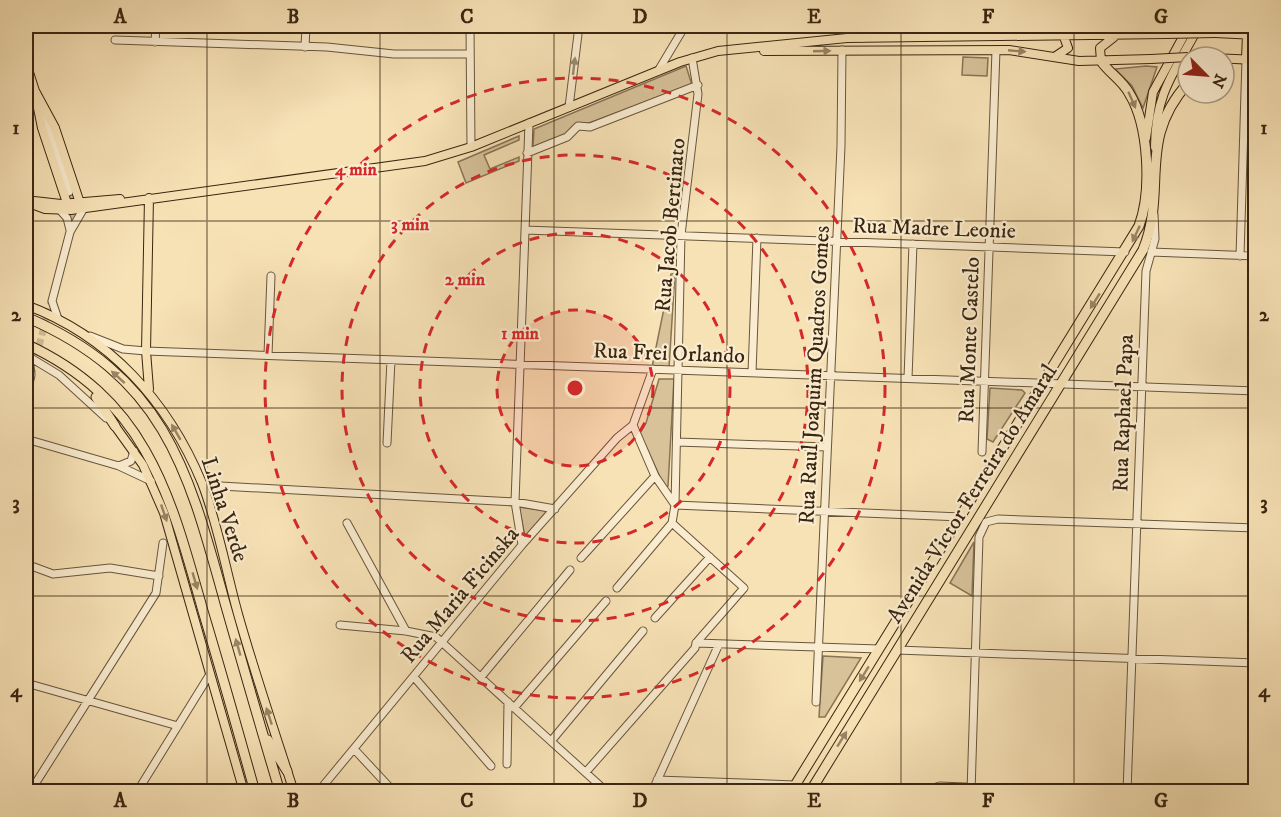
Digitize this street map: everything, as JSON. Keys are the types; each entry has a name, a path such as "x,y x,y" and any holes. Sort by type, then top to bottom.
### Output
{"highway":[{"path":"1101,61 1131,96 1150,149"},
{"path":"1150,149 1176,101"},
{"name":"Rua Raphael Papa","path":"1150,149 1153,209"},
{"name":"Rua Raphael Papa","path":"1143,215 1150,149"},
{"name":"Avenida Victor Ferreira do Amaral","path":"812,791 1132,268 1147,240 1153,209"},
{"name":"Avenida Victor Ferreira do Amaral","path":"793,789 1126,252 1143,215"},
{"name":"Linha Verde","path":"26,317 69,339 107,367 142,401 177,453 202,522 280,792"},
{"path":"26,344 51,358 86,383 137,436 165,485 255,792"},
{"path":"86,383 115,426"},
{"path":"262,729 287,771"}],"main road":[{"name":"Rua Raphael Papa","path":"1150,149 1151,100 1189,26"},
{"name":"Rua Raphael Papa","path":"1150,149 1161,94 1199,26"},
{"path":"26,201 60,210 82,205 407,165 471,147 692,58 743,49 862,38 996,36 1064,38 1215,33 1251,35 1251,59 1236,58"},
{"path":"1101,61 1100,48 1114,37"},
{"path":"1052,56 1062,54 1068,48 1069,44 1064,38"},
{"path":"743,49 771,52 996,50 1101,61 1176,58"},
{"path":"26,63 29,80 55,128 82,205"},
{"path":"35,90 44,134 67,204"},
{"path":"149,198 146,351 149,391"},
{"path":"26,201 82,205"},
{"name":"Linha Verde","path":"26,305 85,334 126,367 149,391 176,431 202,485 238,614 294,792"},
{"path":"115,426 134,451 151,481 171,535 244,792"}],"street":[{"path":"155,42 156,26"},
{"path":"305,47 306,26"},
{"path":"470,26 471,147"},
{"path":"568,107 579,26"},
{"path":"658,71 685,26"},
{"path":"844,26 862,38"},
{"path":"996,36 1002,26"},
{"path":"115,40 305,47 394,54 470,54"},
{"name":"Rua Raul Joaquim Quadros Gomes","path":"816,702 837,241 842,50"},
{"name":"Rua Monte Castelo","path":"982,452 996,50"},
{"name":"Rua Jacob Bertinato","path":"672,523 675,505 677,442 681,235 698,85 692,58"},
{"path":"1240,256 1251,59"},
{"path":"527,153 567,137 578,126 590,127 698,85"},
{"path":"35,90 69,192"},
{"path":"522,545 515,502 529,123"},
{"path":"58,319 52,301 70,232 82,205"},
{"name":"Rua Raphael Papa","path":"1127,792 1146,269 1156,232 1153,209"},
{"path":"60,210 69,220 70,232"},
{"name":"Rua Madre Leonie","path":"525,230 1126,252"},
{"path":"752,373 757,238"},
{"path":"908,378 913,244"},
{"path":"1151,252 1256,256"},
{"path":"1132,268 1139,265 1146,269"},
{"path":"268,356 271,276"},
{"path":"38,310 52,301"},
{"name":"Rua Frei Orlando","path":"85,334 118,347 146,351 1256,391"},
{"path":"28,356 65,380 115,426"},
{"path":"26,398 31,375 28,356"},
{"path":"387,443 391,360"},
{"path":"31,375 44,365"},
{"path":"653,369 633,425 656,476 675,505 961,517"},
{"name":"Rua Maria Ficinska","path":"318,792 522,545 617,438 633,425"},
{"path":"26,439 119,466 151,481"},
{"path":"677,442 827,447"},
{"path":"119,466 129,464 134,451"},
{"path":"581,558 656,476"},
{"path":"202,485 515,502 555,509"},
{"path":"971,790 979,537 983,525 998,519 1256,528"},
{"path":"347,523 406,631"},
{"path":"586,771 695,648 696,643 744,588 672,523 617,588"},
{"path":"30,792 156,593 163,543"},
{"path":"655,618 710,557"},
{"path":"26,564 53,574 110,568 159,576"},
{"path":"481,677 570,570"},
{"path":"514,708 606,601"},
{"path":"340,625 430,634 442,642 552,740 607,792"},
{"path":"552,740 643,631"},
{"path":"696,643 879,649"},
{"path":"652,792 719,644"},
{"path":"897,650 1256,663"},
{"path":"137,792 210,674"},
{"path":"414,677 492,766"},
{"path":"26,683 178,726"},
{"path":"507,764 508,702"},
{"path":"354,748 394,792"},
{"path":"657,780 812,791"},
{"path":"917,792 931,787 1086,792"}],"shaded area":[{"path":"963,57 988,58 987,76 962,75"},
{"path":"686,66 692,85 589,123 577,123 567,134 533,147 534,129"},
{"path":"1157,67 1143,108 1132,86 1115,69"},
{"path":"519,136 519,140 484,155 490,169 519,157 519,161 466,183 458,162"},
{"path":"675,273 669,368 652,367 671,274"},
{"path":"659,379 674,379 668,486 665,488 640,433 646,423"},
{"path":"990,388 1022,390 1025,393 993,442 987,439"},
{"path":"519,507 547,511 525,537"},
{"path":"974,542 972,596 950,583"},
{"path":"823,656 861,658 825,717 819,717"}],"tunnel":[{"path":"69,192 73,211 69,231"},
{"path":"31,376 52,297"}]}
